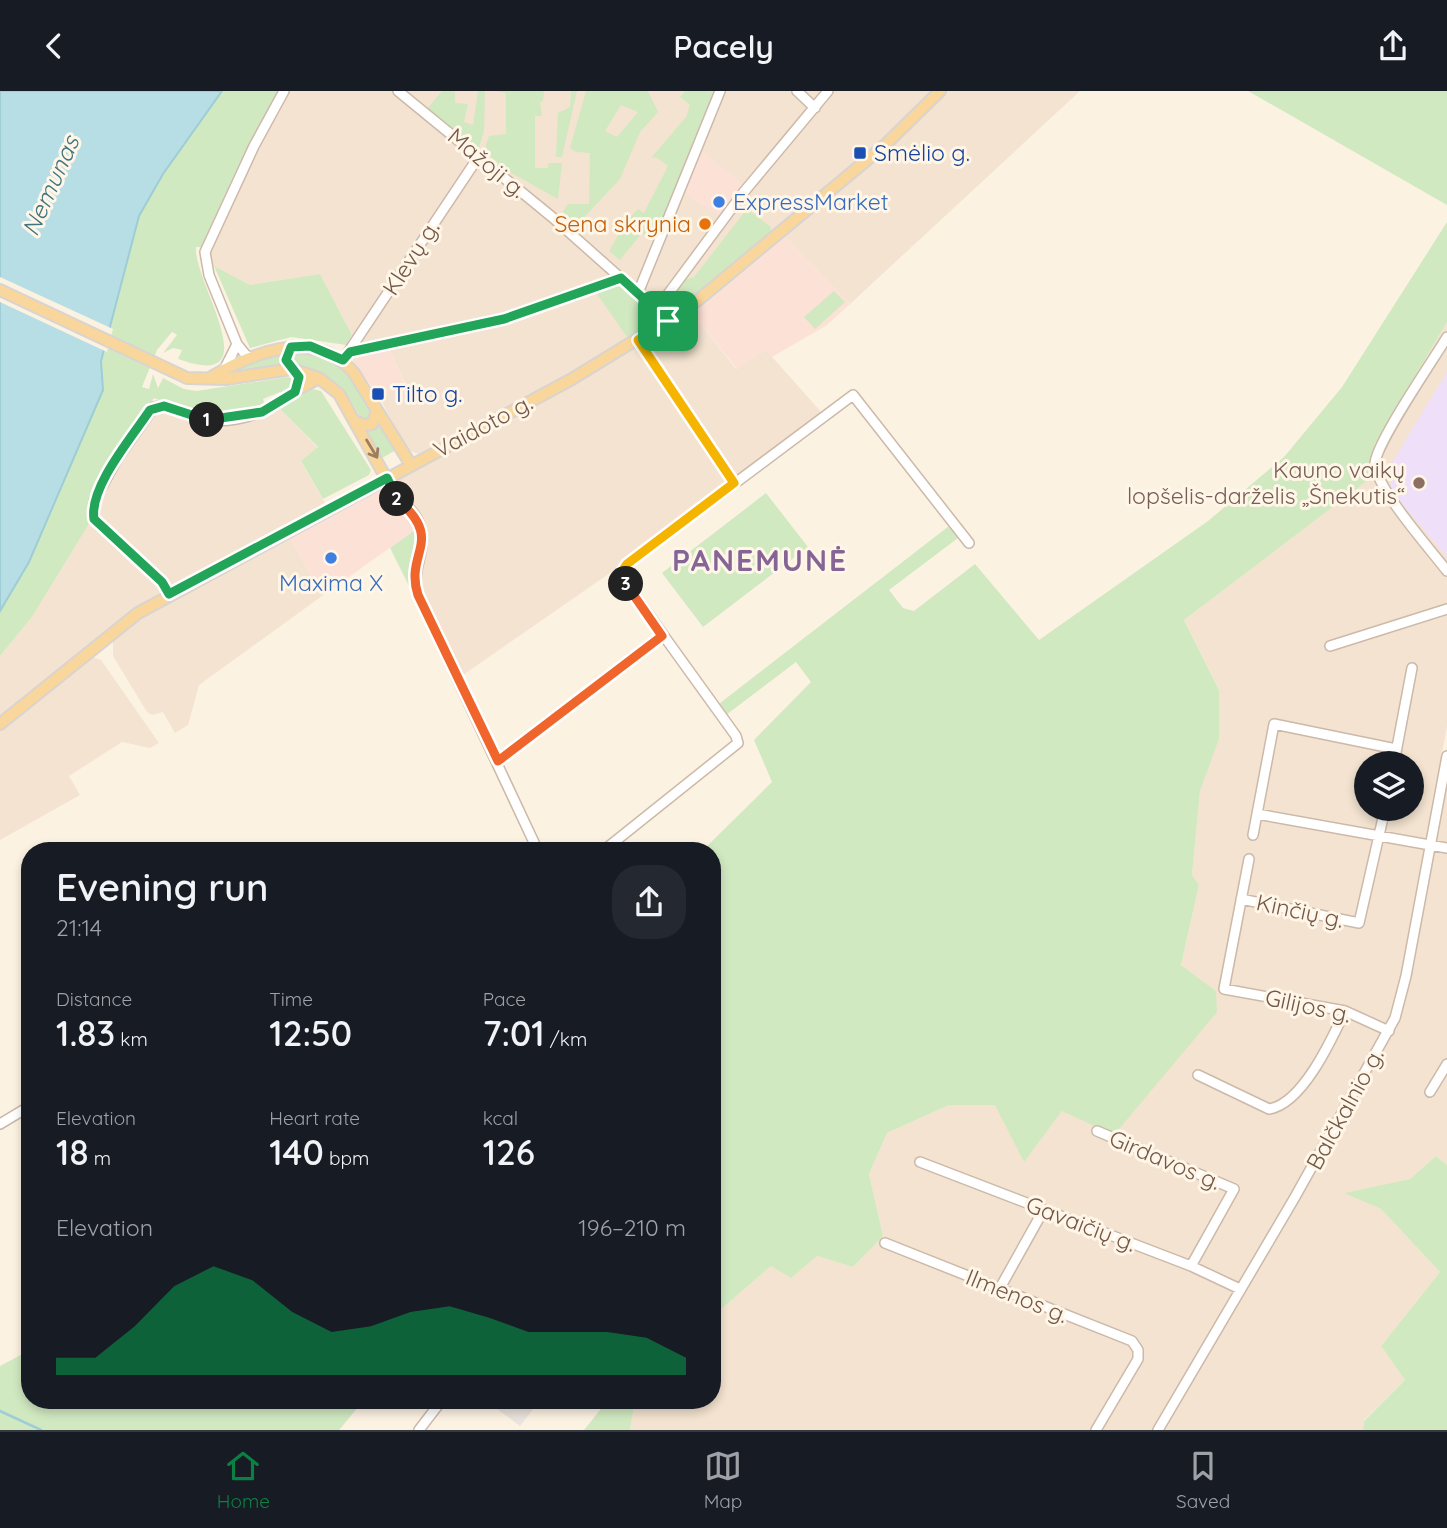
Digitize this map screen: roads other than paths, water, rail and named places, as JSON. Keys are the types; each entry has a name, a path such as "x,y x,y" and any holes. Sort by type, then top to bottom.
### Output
{"main road":[{"name":"Vaidoto g.","path":"0,724 117,628 169,594 638,340 691,306 878,152 940,91"},
{"path":"0,290 187,378 240,377 294,370 319,378 335,389 387,478"},
{"path":"208,379 255,358 291,347 310,346 347,356 411,465"},
{"path":"291,347 286,360 294,370 298,389 319,378"},
{"path":"355,421 364,425 372,424 377,410"}],"street":[{"path":"255,358 246,355 237,344 209,275 205,252 254,146 284,91"},
{"name":"Mažoji g.","path":"398,91 480,156 668,321"},
{"path":"638,293 720,91"},
{"path":"797,91 815,108"},
{"path":"657,309 743,194 828,91"},
{"name":"Klevų g.","path":"347,356 480,156"},
{"path":"347,356 504,319 621,278"},
{"path":"1447,337 1382,443 1375,464 1383,487 1447,571"},
{"path":"638,340 734,483"},
{"path":"224,370 237,344"},
{"path":"169,594 162,582 94,519 94,501 117,459 154,407 164,406 205,419 232,418 262,412 298,389"},
{"path":"615,842 734,749 738,743 736,736 620,575 627,564 853,395 970,543"},
{"path":"387,478 396,498 408,506 418,521 423,539 416,589 534,842"},
{"path":"1330,646 1447,609"},
{"path":"498,761 662,636"},
{"path":"1253,835 1274,724 1396,749 1412,668"},
{"name":"Balčkalnio g.","path":"1158,1430 1389,1031 1406,976 1447,756"},
{"path":"1257,814 1447,848"},
{"path":"1380,836 1383,821"},
{"name":"Kinčių g.","path":"1241,899 1359,923 1380,836"},
{"path":"1241,899 1249,859"},
{"name":"Gilijos g.","path":"1241,899 1224,989 1345,1011 1389,1031"},
{"path":"1198,1076 1269,1109 1281,1107 1299,1091 1345,1011"},
{"path":"1430,1092 1447,1064"},
{"path":"0,1124 21,1111"},
{"name":"Girdavos g.","path":"1097,1131 1234,1189 1191,1266"},
{"name":"Gavaičių g.","path":"920,1162 1191,1266 1240,1289"},
{"path":"1000,1288 1043,1211"},
{"name":"Ilmenos g.","path":"885,1243 1132,1341 1138,1350 1138,1359 1096,1430"},
{"path":"419,1430 435,1409"}],"water":[{"name":"Nemunas","path":"0,91 222,91 163,174 139,216 101,361 103,390 29,562 0,611"}],"waterway":[{"path":"0,1411 41,1430"}],"place":[{"name":"Smėlio g.","path":"860,153"},
{"name":"ExpressMarket","path":"719,202"},
{"name":"Sena skrynia","path":"705,224"},
{"name":"Tilto g.","path":"378,394"},
{"name":"Kauno vaikų lopšelis-darželis „Šnekutis“","path":"1419,483"},
{"name":"Maxima X","path":"331,558"}],"district":[{"name":"PANEMUNĖ","path":"760,561"}]}
